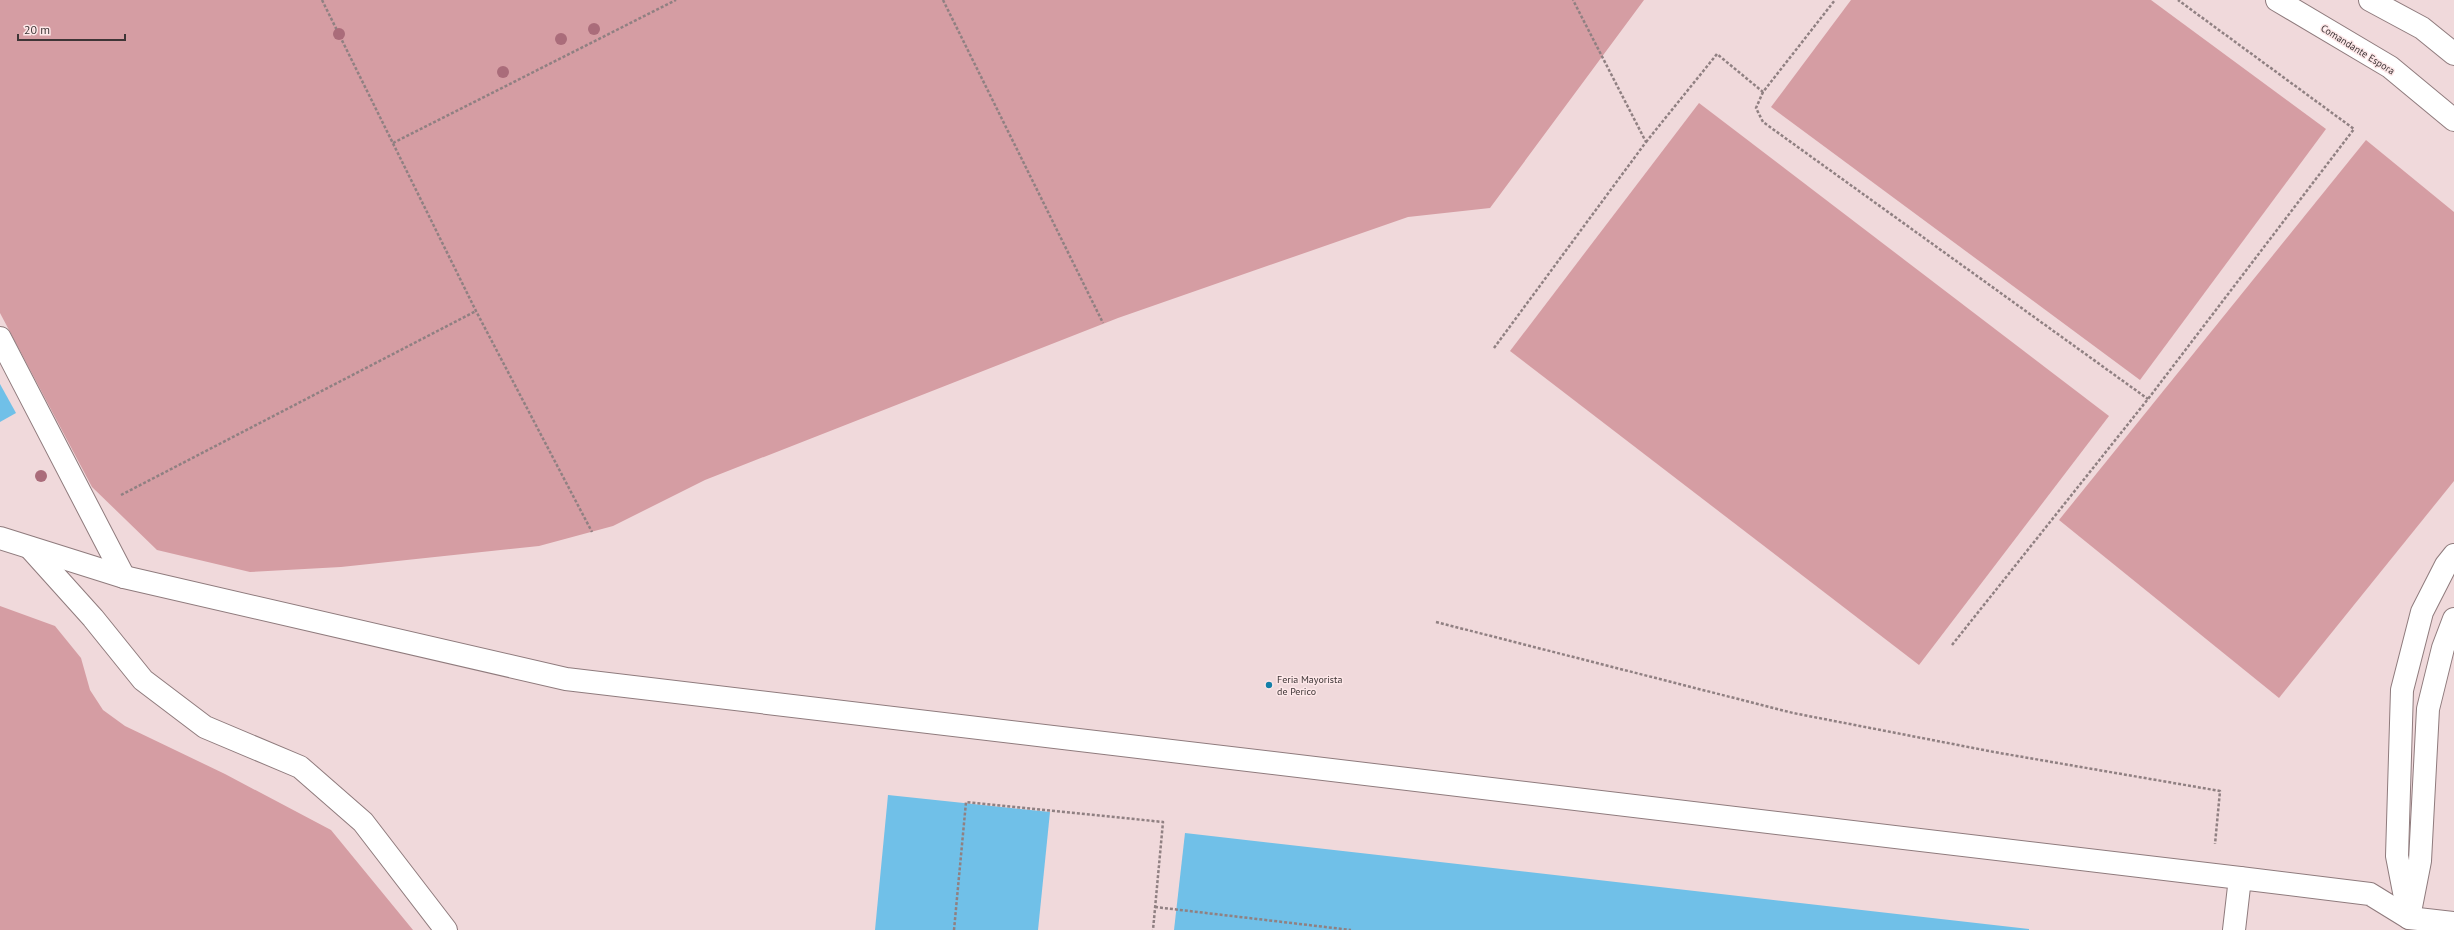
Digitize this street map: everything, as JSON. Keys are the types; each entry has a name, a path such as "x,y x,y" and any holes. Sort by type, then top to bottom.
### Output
{"street":[{"name":"Comandante Espora","path":"2277,0 2390,67 2454,120"},
{"path":"2370,0 2422,28 2454,54"},
{"path":"0,338 124,577"},
{"path":"0,538 124,577 566,679 2370,894 2408,924 2454,923"},
{"path":"30,548 93,618 142,680 205,727 300,767 363,822 446,930"},
{"path":"2408,924 2396,856 2402,690 2422,612 2446,565 2454,555"},
{"path":"2408,924 2420,861 2428,709 2442,648 2454,619"},
{"path":"2234,930 2240,878"}],"path":[{"path":"322,0 476,310 592,532"},
{"path":"393,143 676,0"},
{"path":"943,0 1104,323"},
{"path":"1573,0 1646,142"},
{"path":"1835,0 1763,92 1756,108 1763,122 2148,399"},
{"path":"1952,645 2148,399 2354,129 2178,0"},
{"path":"1494,348 1646,142 1717,54 1763,92"},
{"path":"121,495 476,310"},
{"path":"1436,622 1793,713 1994,752 2220,791 2212,876"},
{"path":"954,930 966,802 1163,822 1153,930"},
{"path":"1155,907 1351,930"}],"shaded area":[{"path":"0,0 1644,0 1490,208 1408,217 1118,318 705,480 613,526 539,546 341,567 250,572 157,550 92,487 0,313"},
{"path":"1851,0 2151,0 2326,129 2140,380 1771,107"},
{"path":"1699,103 2109,416 1919,665 1510,351"},
{"path":"2366,140 2454,212 2454,481 2279,698 2059,520"},
{"path":"0,606 55,626 81,658 90,690 103,710 125,726 225,774 331,830 413,930 0,930"}],"building":[{"path":"0,384 16,413 0,422"},
{"path":"888,795 1050,812 1038,930 875,930"},
{"path":"1185,833 2029,929 2029,930 1174,930"}],"place":[{"name":"Feria Mayorista de Perico","path":"1269,685"}]}
